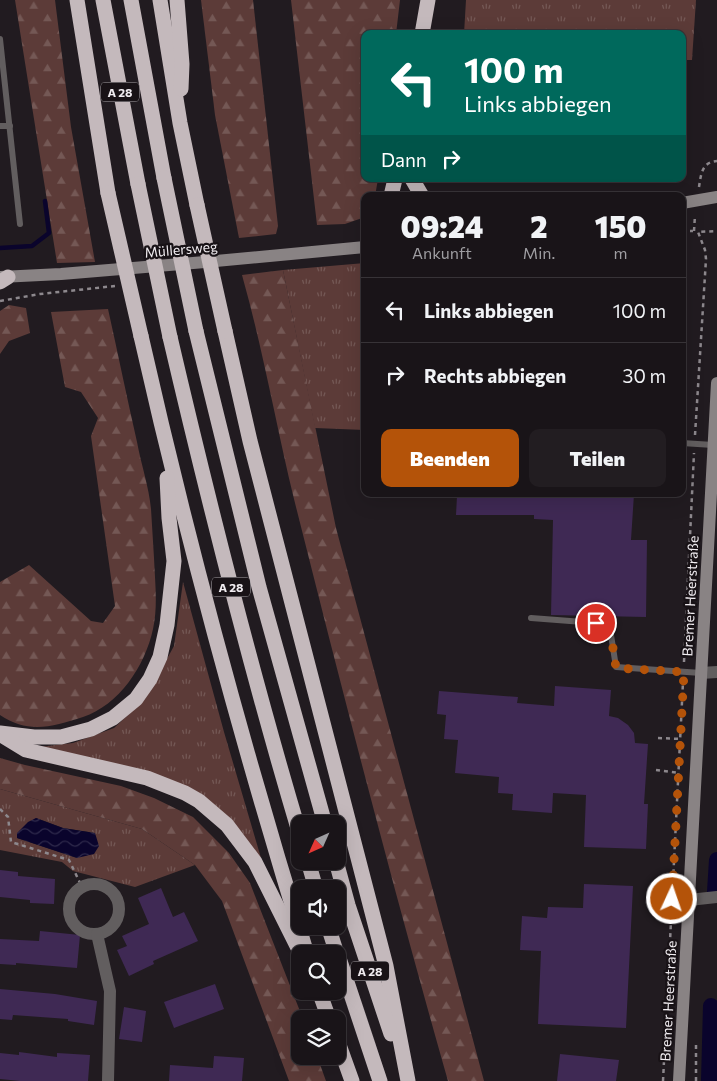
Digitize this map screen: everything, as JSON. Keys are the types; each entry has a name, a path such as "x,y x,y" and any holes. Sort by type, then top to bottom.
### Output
{"highway":[{"path":"76,0 108,193 166,446 223,668 304,945"},
{"name":"A 28","path":"103,0 138,184 170,337 232,593 294,815"},
{"name":"A 28","path":"131,0 164,178 196,331 259,587 322,815"},
{"path":"160,0 180,123 250,441 386,966 407,1081"},
{"path":"177,0 182,64 180,123"},
{"path":"423,30 428,0"},
{"path":"0,734 34,738 61,737 90,729 113,718 136,699 150,678 160,657 167,625 174,561 169,518 166,446"},
{"path":"0,734 26,750 147,778 185,793 199,801 227,825 255,862 297,945"},
{"name":"A 28","path":"338,870 348,905 407,1081"},
{"name":"A 28","path":"346,981 380,1081"},
{"path":"346,1064 352,1081"}],"street":[{"path":"686,202 717,197"},
{"name":"Müllersweg","path":"3,279 361,247"},
{"name":"Bremer Heerstraße","path":"679,1081 717,383"},
{"path":"701,672 717,672"},
{"path":"98,885 105,887 111,892 118,906 118,914 112,927 105,932 88,934 73,924 69,915 69,907 71,899 82,887 98,885"},
{"path":"689,900 717,897"},
{"path":"98,934 110,992 108,1081"}],"lane":[{"path":"0,38 20,224"},
{"path":"0,126 10,126"},
{"path":"686,443 713,445"},
{"path":"531,618 596,623 611,635 616,668 701,672"}],"path":[{"path":"686,230 717,231"},
{"path":"663,1081 706,259 705,250 698,232"},
{"path":"658,738 681,739"},
{"path":"656,770 679,773"},
{"path":"0,809 8,817 11,842 69,860 82,887"}],"green space":[{"path":"15,0 55,0 71,127 95,262 57,263"},
{"path":"201,0 253,0 278,226 276,234 239,238 215,115"},
{"path":"291,0 400,0 396,30 361,30 361,182 377,182 376,192 361,192 361,218 345,224 317,225"},
{"path":"466,0 696,0 692,60 686,60 686,30 464,30"},
{"path":"361,263 361,430 315,428 283,270"},
{"path":"283,270 336,528 484,1081 448,1081 369,791 294,499 242,275"},
{"path":"9,305 26,308 30,333 9,341 0,354 0,311"},
{"path":"108,309 150,501 156,594 153,629 144,657 137,670 119,694 108,703 83,717 61,724 30,727 10,721 0,715 0,582 29,565 91,621 103,623 115,606 91,436 98,418 81,392 65,387 51,312"},
{"path":"183,582 261,858 183,788 39,747 73,743 114,728 145,699 174,646"},
{"path":"0,758 121,786 154,798 193,817 229,853 250,883 291,988 291,1000 296,1000 299,1010 291,1010 291,1065 320,1065 326,1081 289,1081 222,901 195,865 142,829 0,789"},
{"path":"0,789 142,829 195,865 135,887 73,871 62,862 0,850","holes":["36,818 63,828 95,833 77,858 17,838"]}],"water":[{"path":"36,818 63,828 95,833 99,846 94,854 77,858 17,838 17,833 28,822"}],"building":[{"path":"457,497 634,497 631,540 647,540 646,617 551,615 553,520 534,519 534,515 456,515"},
{"path":"555,686 611,690 609,716 618,718 628,725 634,733 635,743 648,744 644,804 648,804 646,849 584,847 586,795 553,793 552,813 512,810 513,794 498,793 499,777 455,773 458,740 444,739 446,715 437,714 439,691 518,697 517,703 554,706"},
{"path":"0,870 18,872 18,876 55,879 54,904 30,903 30,900 0,897"},
{"path":"584,884 633,886 626,1028 538,1024 541,951 520,950 522,916 547,918 548,907 583,908"},
{"path":"161,888 173,917 184,912 198,941 153,961 154,964 129,976 117,950 127,946 122,936 149,924 138,898"},
{"path":"40,931 80,935 77,968 16,963 16,965 0,964 0,939 39,941"},
{"path":"215,984 224,1009 174,1028 164,1002"},
{"path":"0,989 55,994 97,1001 94,1025 68,1021 68,1019 13,1015 12,1020 0,1019"},
{"path":"124,1007 146,1011 142,1042 119,1039"},
{"path":"19,1052 57,1057 57,1053 90,1055 88,1081 20,1081 0,1079 0,1053 19,1055"},
{"path":"560,1054 619,1060 616,1081 557,1081"},
{"path":"214,1056 244,1058 242,1081 169,1081 170,1065 213,1068"}],"waterway":[{"path":"0,248 32,246 49,233 45,201"},
{"path":"715,892 717,860"},
{"path":"709,1081 711,1006"}],"route":[{"path":"596,623 611,635 616,668 684,672 672,899"}]}
